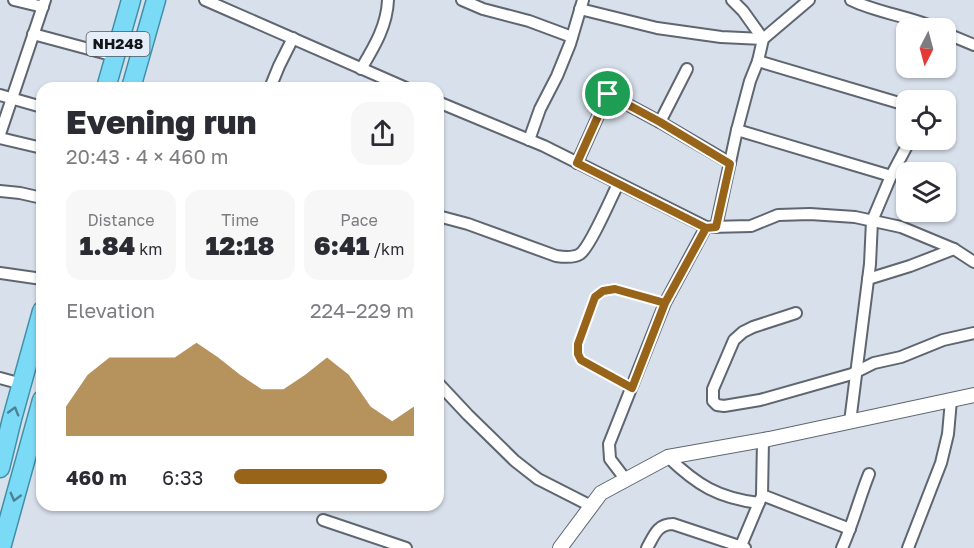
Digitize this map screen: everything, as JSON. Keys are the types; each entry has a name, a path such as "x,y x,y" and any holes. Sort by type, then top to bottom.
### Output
{"highway":[{"name":"NH248","path":"133,82 156,0"},
{"name":"NH248","path":"108,82 126,1"},
{"path":"0,468 36,333"},
{"path":"1,548 36,422"}],"street":[{"path":"14,0 44,3 0,136 36,146"},
{"path":"206,0 392,82"},
{"path":"361,69 376,44 387,12 388,0"},
{"path":"465,0 483,9 529,21 572,37"},
{"path":"732,0 763,39"},
{"path":"743,11 748,0"},
{"path":"626,480 610,459 609,444 665,303 711,227 763,39 809,0"},
{"path":"851,0 865,7 906,18"},
{"path":"530,140 540,109 557,76 572,37 582,4 657,28 721,38 763,39"},
{"path":"33,34 115,56"},
{"path":"272,82 293,38"},
{"path":"956,38 974,45"},
{"path":"758,61 896,102"},
{"path":"660,122 687,69"},
{"path":"577,163 608,94 730,164"},
{"path":"0,95 36,105"},
{"path":"444,104 530,140 711,227 751,226 778,215 810,214 855,217 901,227 954,249 974,262"},
{"path":"737,130 891,176"},
{"path":"850,422 868,279 872,221 905,150"},
{"path":"444,218 556,256 579,255 588,244 618,184"},
{"path":"0,191 36,197"},
{"path":"868,279 954,249"},
{"path":"0,273 36,278"},
{"path":"796,313 753,327 734,340 713,389 713,401 717,405 724,406 760,400 856,372 874,363 901,357 943,340 974,333"},
{"path":"0,378 22,384"},
{"path":"444,389 515,461 538,479 591,506"},
{"path":"560,548 601,493 668,457 763,440 974,395"},
{"path":"908,548 941,463 948,434 951,400"},
{"path":"647,548 658,529 666,524 673,524 742,547 760,499 763,440"},
{"path":"668,457 686,474 718,494 738,501 760,499 850,529"},
{"path":"842,548 869,474"},
{"path":"323,520 406,548"}],"lane":[{"path":"632,388 581,360 578,354 578,344 595,297 603,291 615,289 665,303"}],"route":[{"path":"608,94 577,163 706,228 665,303 615,289 603,291 595,297 578,344 578,354 581,360 632,388 665,303 706,228 716,227 730,164 608,94"}]}
